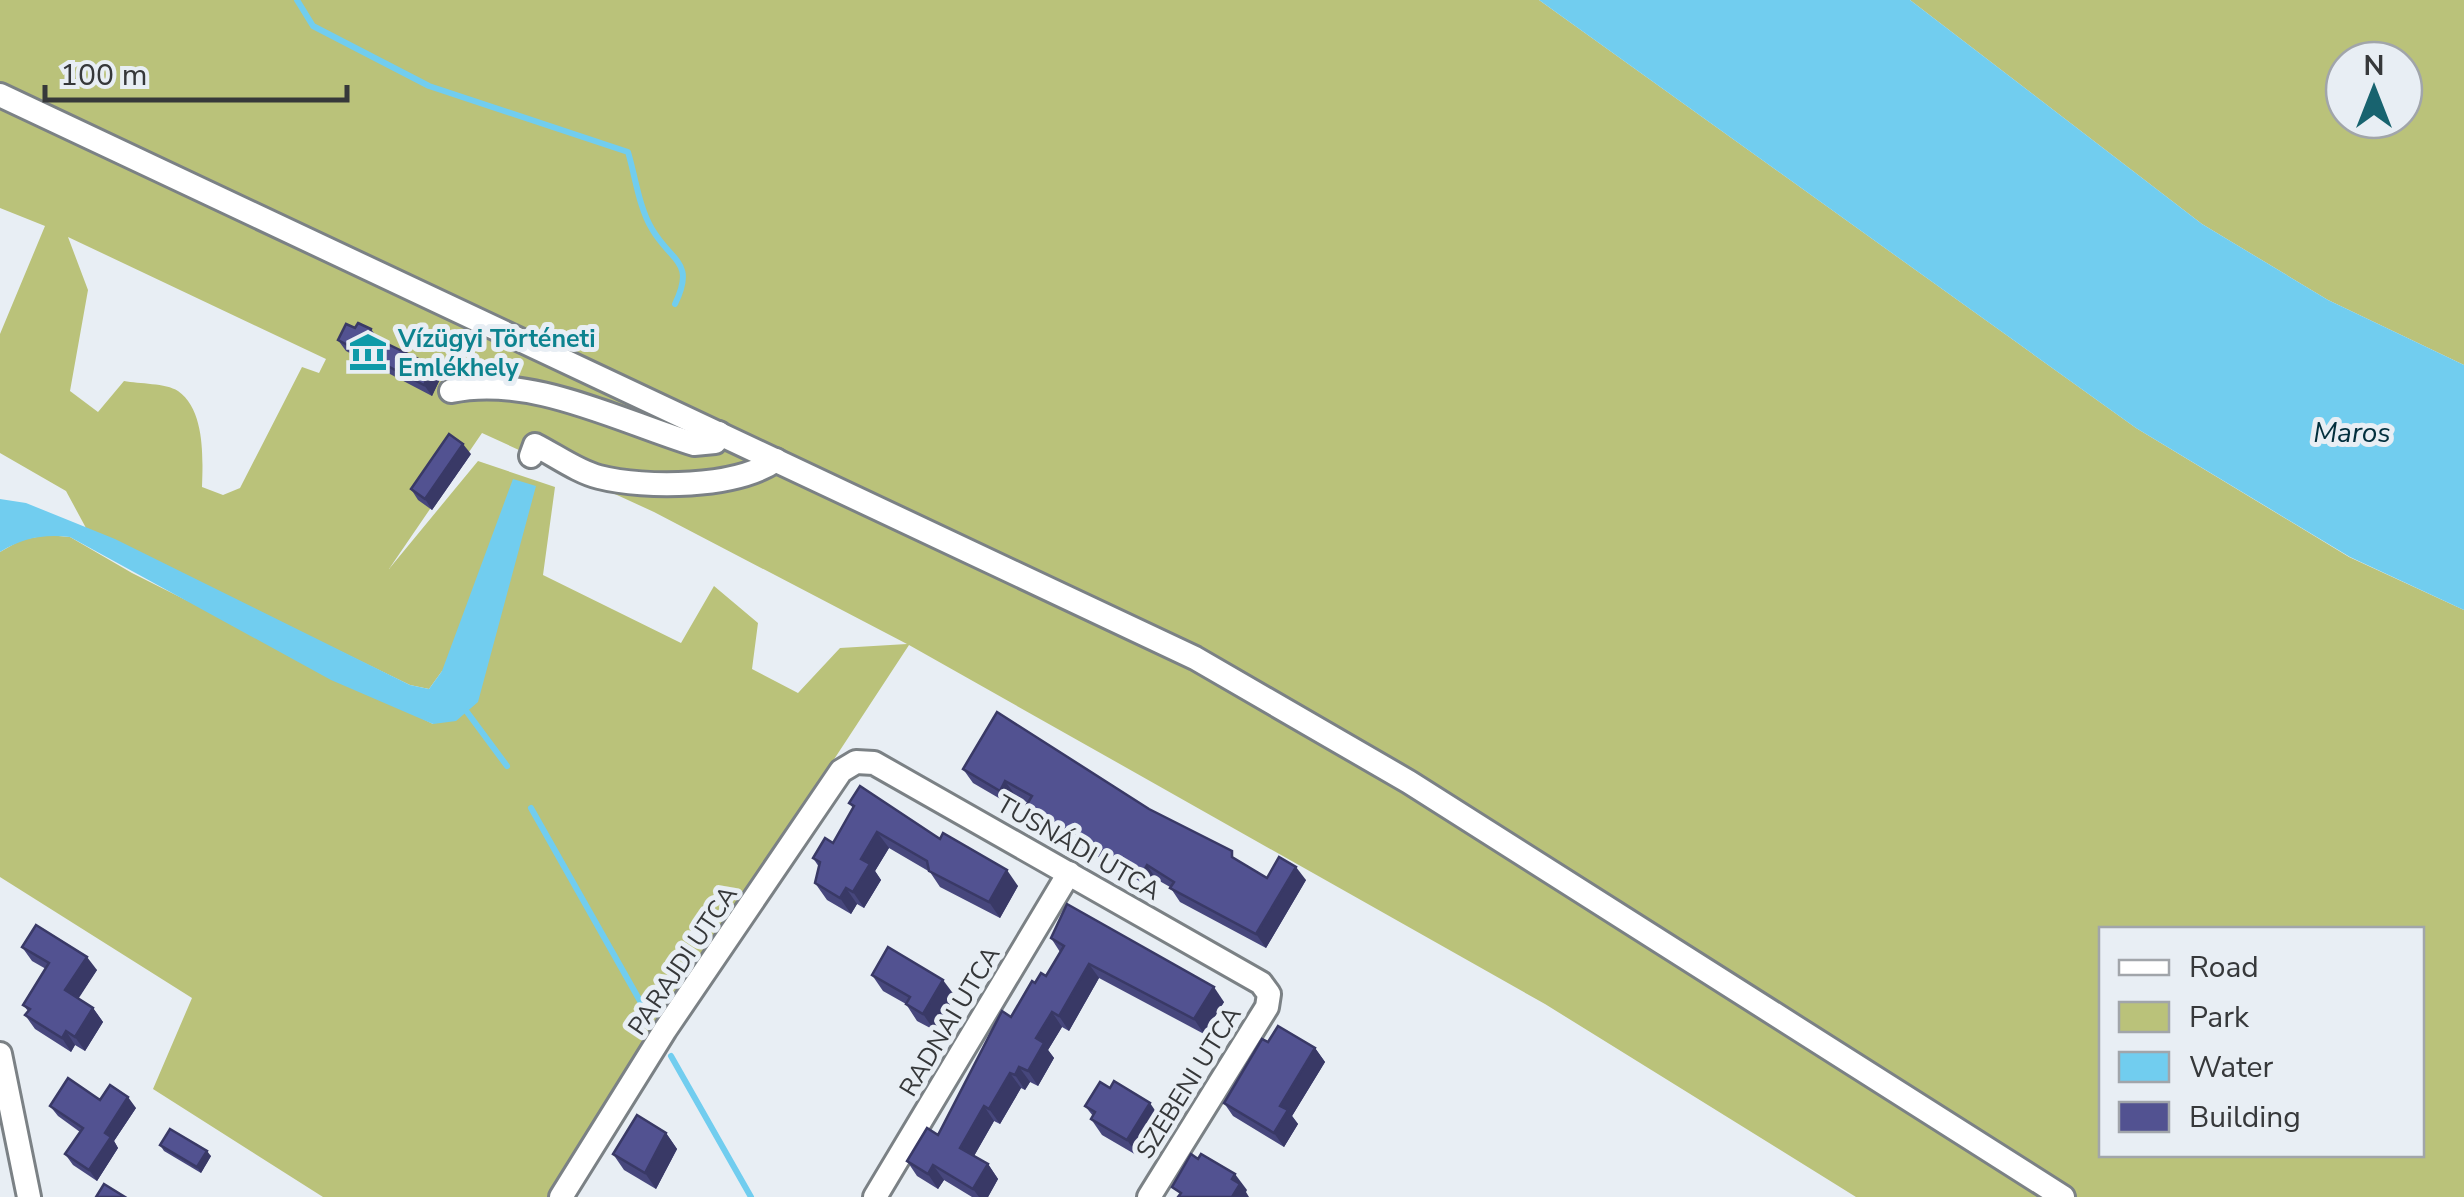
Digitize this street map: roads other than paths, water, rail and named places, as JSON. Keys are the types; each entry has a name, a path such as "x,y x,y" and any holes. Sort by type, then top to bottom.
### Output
{"street":[{"path":"0,94 1194,658 1317,725 2063,1197"},
{"path":"451,391 486,383 535,392 694,444 715,442 719,433"},
{"path":"531,456 536,445 596,477 664,482 744,476 776,460"},
{"name":"TUSNÁDI UTCA","path":"856,762 874,763 1262,982 1269,994"},
{"name":"PARAJDI UTCA","path":"562,1197 666,1030 841,772 856,762"},
{"name":"RADNAI UTCA","path":"875,1197 1069,873"},
{"name":"SZEBENI UTCA","path":"1149,1197 1267,1007 1269,994"},
{"path":"0,1054 29,1197"}],"water":[{"name":"Maros","path":"1539,0 1910,0 2202,224 2328,300 2464,365 2464,610 2350,557 2136,428"},
{"path":"513,479 536,486 478,702 456,721 433,724 331,680 70,537 34,538 0,552 0,499 26,503 115,539 410,685 429,689 442,671"}],"waterway":[{"path":"297,0 313,26 429,86 628,152 648,221 682,270 681,290 675,304"},
{"path":"467,712 507,766"},
{"path":"531,808 644,1008"},
{"path":"671,1056 751,1197"}],"place":[{"name":"Vízügyi Történeti Emlékhely","path":"368,352"}]}
